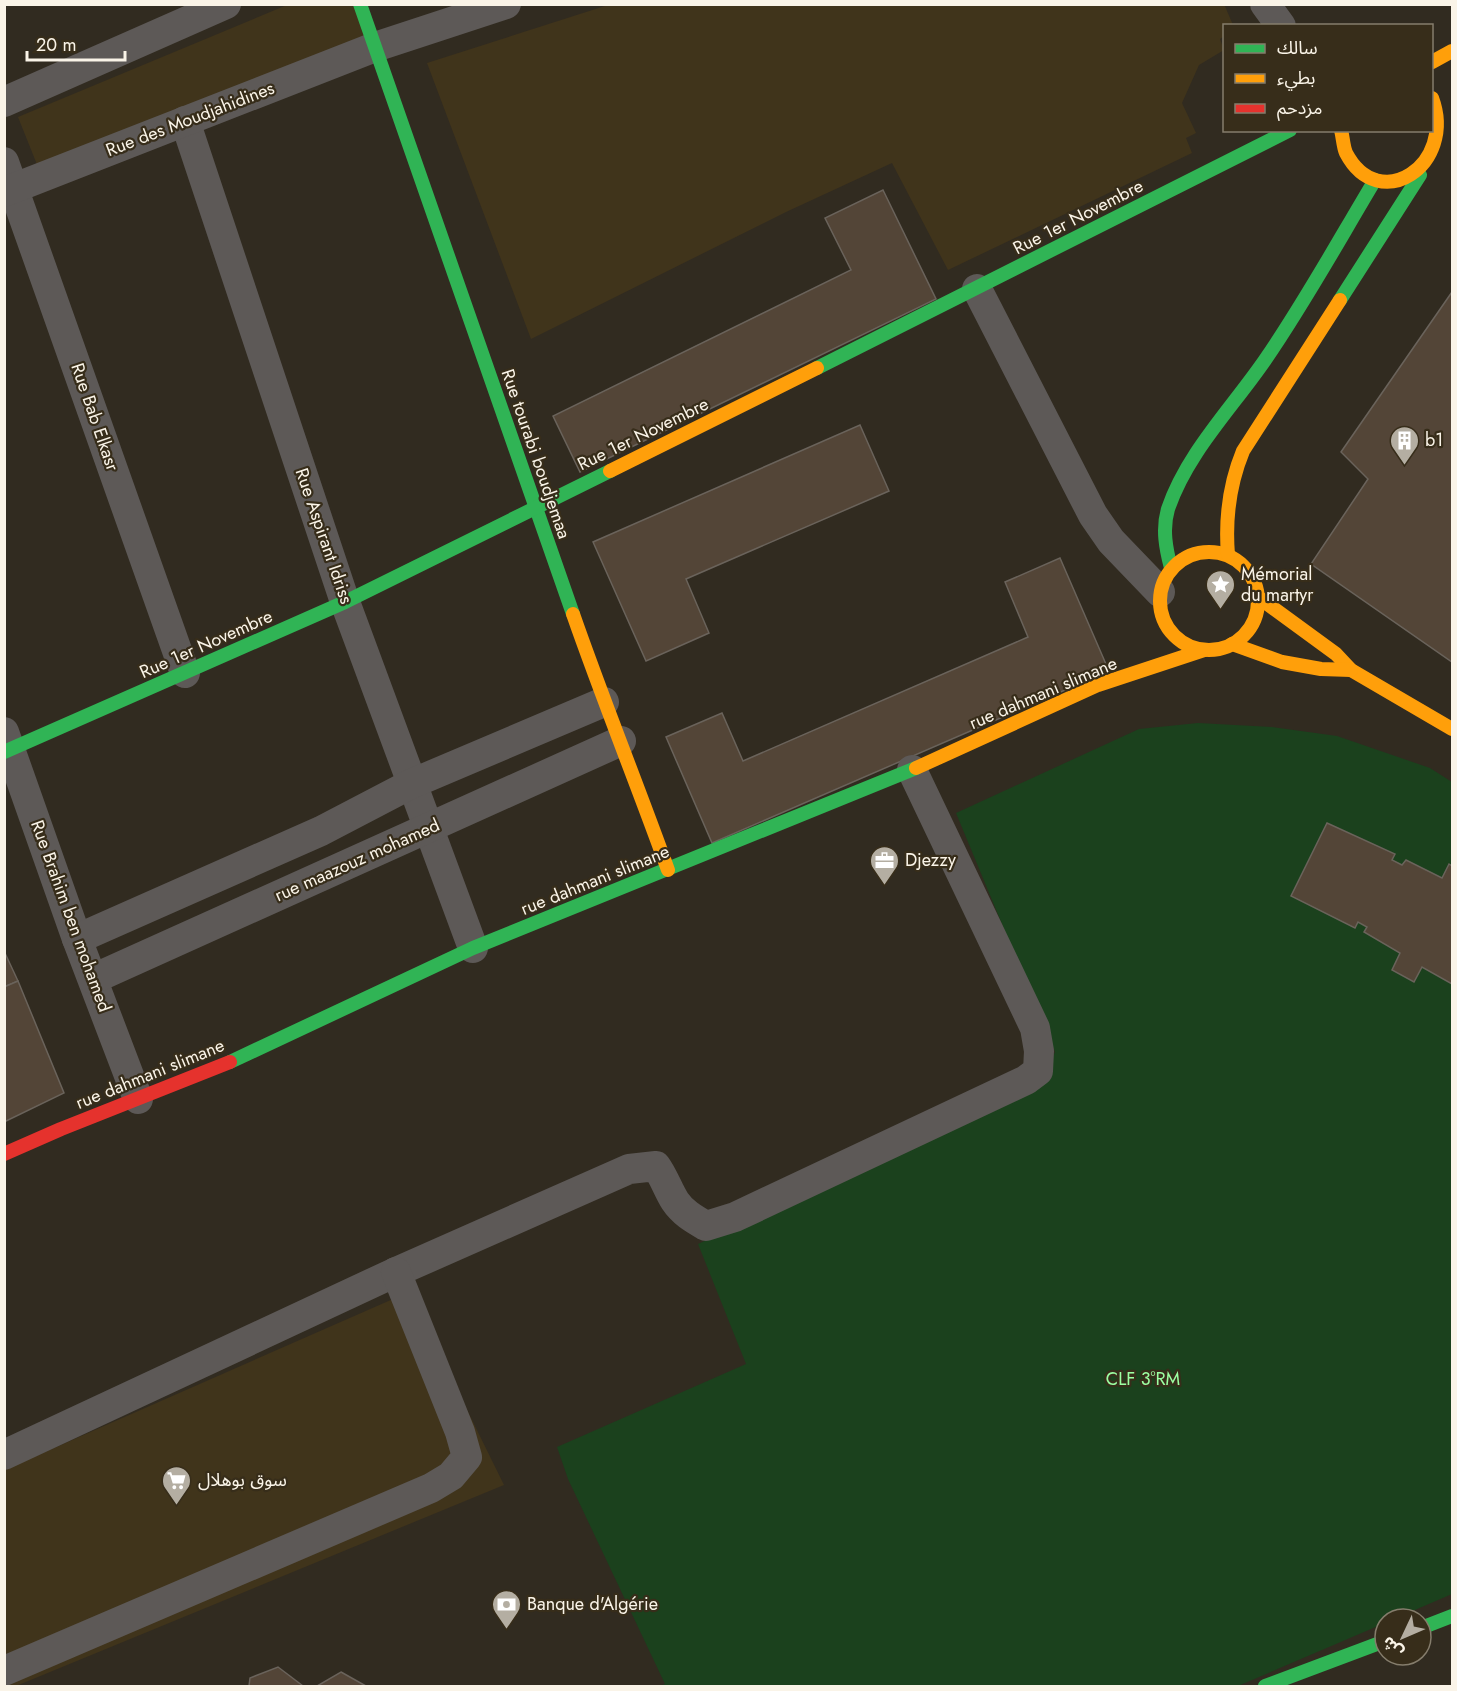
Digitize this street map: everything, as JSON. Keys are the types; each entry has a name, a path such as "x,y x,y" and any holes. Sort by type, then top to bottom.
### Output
{"main road":[{"name":"Rue tourabi boudjemaa","path":"360,4 604,702 621,741 668,870"},
{"path":"1433,61 1452,51"},
{"path":"1227,555 1225,528 1227,501 1233,475 1243,451 1420,175 1430,166 1445,142 1441,114 1433,101"},
{"name":"Rue 1er Novembre","path":"7,745 185,674 345,602 977,289 1285,132"},
{"path":"1341,132 1342,144 1347,156 1364,174 1375,180 1390,183 1406,181 1420,175"},
{"path":"1166,580 1181,560 1193,554 1216,552 1227,555 1248,571 1255,583 1258,597 1257,611 1252,624 1243,636 1232,644 1218,649 1204,650 1185,643 1170,630 1163,619 1166,580 1165,525 1168,511 1180,482 1201,448 1259,368 1375,180"},
{"path":"1258,597 1336,654 1351,670 1452,729"},
{"path":"1232,644 1282,662 1321,669 1351,670"},
{"name":"rue dahmani slimane","path":"4,1154 231,1062 473,948 912,770 1098,685 1204,650"},
{"path":"1433,1623 1452,1616"},
{"path":"1265,1686 1373,1646"}],"street":[{"path":"4,102 226,4"},
{"name":"Rue des Moudjahidines","path":"8,180 185,121 375,47 506,4"},
{"path":"1265,4 1280,24"},
{"name":"Rue Aspirant Idriss","path":"185,121 345,602 473,948"},
{"name":"Rue Bab Elkasr","path":"8,180 185,674"},
{"path":"977,289 1093,515 1111,541 1166,580"},
{"path":"77,939 321,831 411,784 604,702"},
{"name":"rue maazouz mohamed","path":"93,979 621,741"},
{"name":"Rue Brahim ben mohamed","path":"7,745 138,1099"},
{"path":"4,1455 396,1272 629,1169 656,1166 675,1201 688,1216 706,1226 725,1220 1026,1080 1038,1071 1039,1051 1035,1028 912,770"},
{"path":"4,1671 420,1493 451,1476 466,1457 460,1432 396,1272"}],"shaded area":[{"path":"1224,4 1233,24 1223,24 1223,37 1220,39 1223,51 1199,65 1182,103 1196,133 1186,138 1192,153 948,270 892,163 786,212 531,339 427,63 608,5"},
{"path":"287,5 360,5 371,35 42,177 18,117"},
{"name":"سوق بوهلال","path":"409,1292 504,1485 16,1686 5,1686 4,1470"}],"green space":[{"name":"CLF 3°RM","path":"1198,723 1272,727 1337,736 1430,768 1452,782 1452,1594 1422,1607 1373,1607 1373,1628 1238,1686 660,1686 665,1684 568,1479 557,1447 746,1364 698,1244 1040,1086 1055,1052 956,813 1139,729"}],"building":[{"path":"883,190 936,299 580,472 553,416 851,270 825,218"},
{"name":"b1","path":"1452,292 1452,662 1311,564 1368,479 1341,452"},
{"path":"860,425 889,491 686,579 709,633 646,661 593,542"},
{"path":"1060,558 1109,671 712,843 666,737 722,713 743,761 1028,637 1005,582"},
{"path":"1327,823 1395,854 1392,860 1402,865 1406,860 1442,878 1449,864 1452,866 1452,984 1422,967 1414,982 1392,970 1400,953 1364,932 1367,927 1358,922 1355,928 1291,896"},
{"path":"4,951 18,981 4,987"},
{"path":"18,981 64,1093 4,1122 4,987"},
{"path":"278,1667 303,1686 249,1686 250,1678"},
{"path":"341,1672 366,1686 317,1686"}],"traffic: fast":[{"path":"360,4 573,614"},
{"path":"817,368 1286,132"},
{"path":"1340,300 1420,175"},
{"path":"1171,568 1165,539 1165,524 1176,488 1211,431 1280,338 1375,180"},
{"path":"4,752 345,602 610,471"},
{"path":"230,1062 473,948 916,768"},
{"path":"1433,1623 1452,1616"},
{"path":"1265,1686 1373,1646"}],"traffic: slow":[{"path":"1433,61 1452,51"},
{"path":"1341,132 1346,153 1360,171 1377,180 1394,181 1411,174 1424,161 1434,144 1437,122 1433,103"},
{"path":"1228,555 1229,502 1234,476 1243,451 1340,300"},
{"path":"610,471 817,368"},
{"path":"1209,552 1228,556 1244,566 1254,582 1258,601 1254,620 1244,636 1228,646 1209,650 1190,646 1174,636 1164,620 1160,601 1164,582 1174,566 1190,556 1209,552"},
{"path":"1258,597 1336,654 1351,670 1452,729"},
{"path":"573,614 668,870"},
{"path":"1232,644 1282,662 1321,669 1351,670"},
{"path":"916,768 1098,685 1204,650"}],"traffic: jam":[{"path":"4,1154 230,1062"}],"place":[{"name":"b1","path":"1404,466"},
{"name":"Mémorial du martyr","path":"1220,610"},
{"name":"Djezzy","path":"884,886"},
{"name":"سوق بوهلال","path":"177,1506"},
{"name":"Banque d'Algérie","path":"506,1630"}]}
